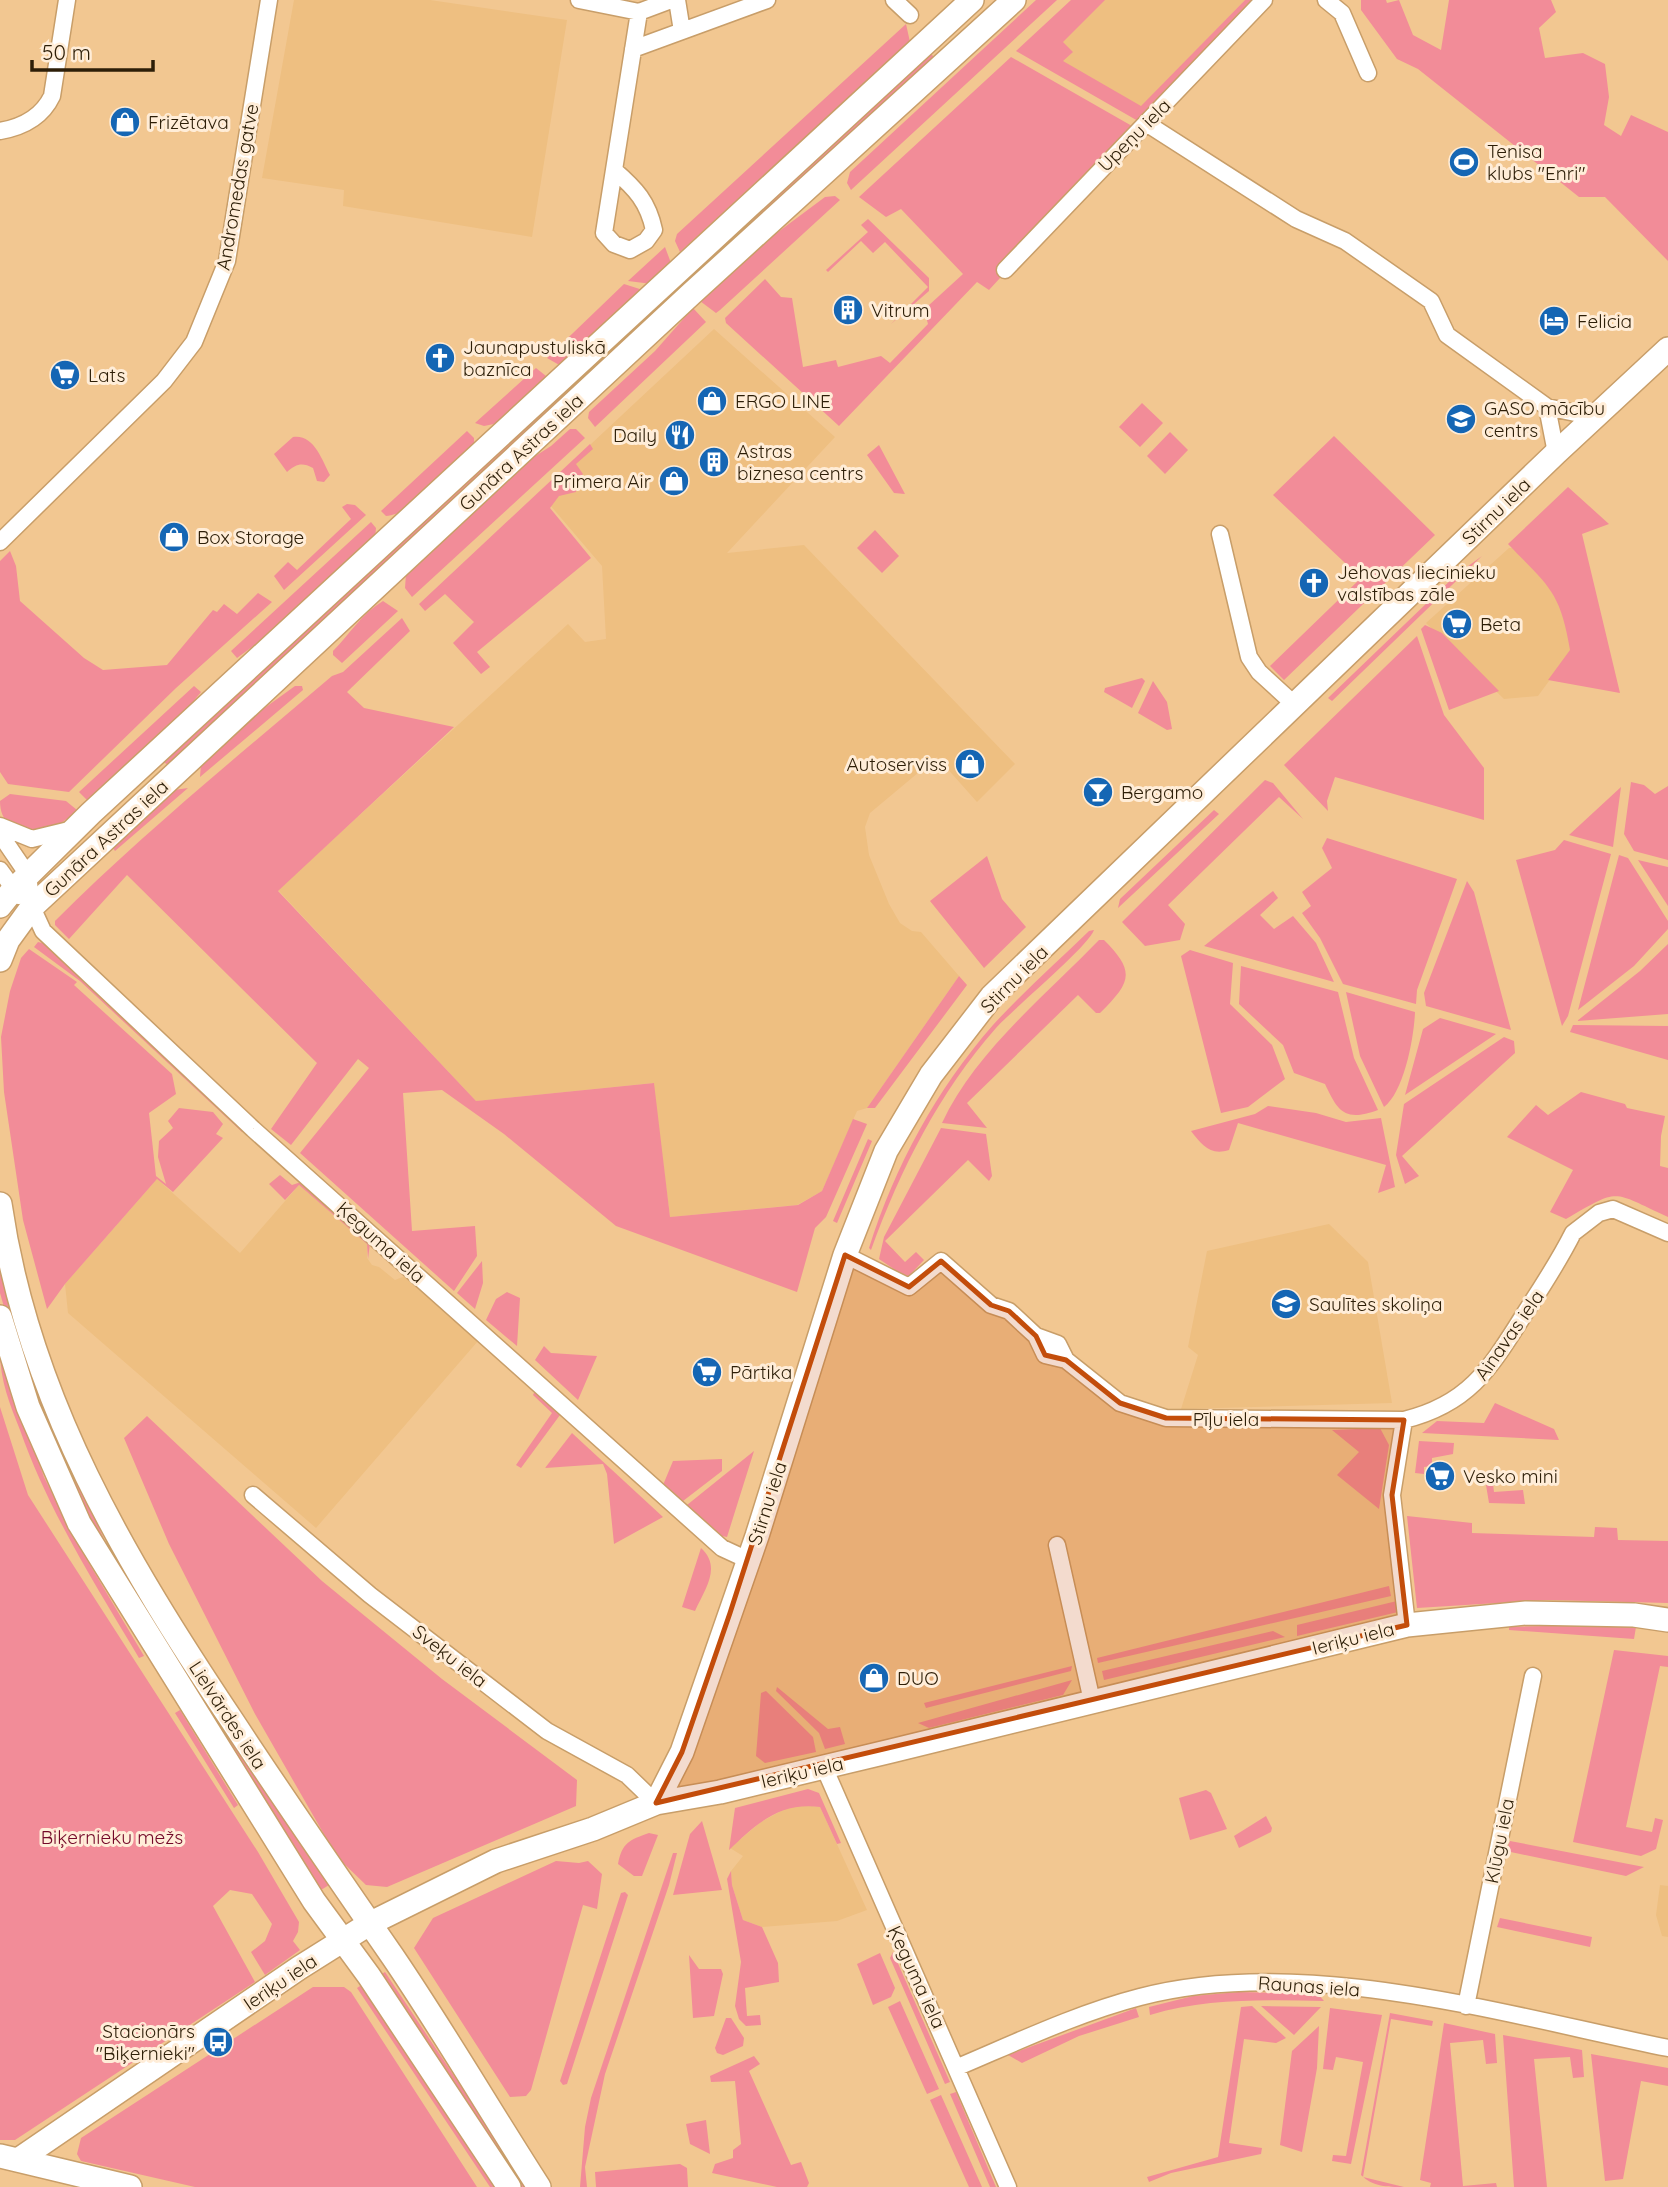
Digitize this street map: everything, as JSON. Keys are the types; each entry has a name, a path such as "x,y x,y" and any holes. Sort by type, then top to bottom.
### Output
{"main road":[{"name":"Gunāra Astras iela","path":"13,891 145,764 971,0"},
{"name":"Gunāra Astras iela","path":"32,907 691,294 1014,0"},
{"path":"934,36 954,55"},
{"name":"Stirnu iela","path":"656,1803 682,1752 748,1560 845,1255 886,1151 931,1075 992,996 1556,453 1668,349"},
{"path":"145,764 164,784"},
{"path":"0,960 8,940 32,907"},
{"name":"Lielvārdes iela","path":"0,1204 19,1295 49,1392 91,1491 151,1595 209,1686 369,1924 539,2187"},
{"name":"Lielvārdes iela","path":"0,1317 28,1406 79,1524 309,1893 509,2187"},
{"name":"Ieriķu iela","path":"9,2158 369,1924 496,1861 593,1829 656,1803 719,1792 1407,1625 1526,1613 1634,1615 1668,1620"},
{"path":"9,2158 130,2187"}],"street":[{"path":"0,131 24,124 46,109 52,96 67,0"},
{"name":"Andromedas gatve","path":"0,542 164,381 194,342 227,261 269,0"},
{"path":"579,0 639,12 671,0"},
{"path":"677,0 682,31"},
{"path":"633,49 767,0"},
{"path":"894,0 910,15"},
{"name":"Upeņu iela","path":"1005,270 1264,0"},
{"path":"1326,0 1342,13 1368,73"},
{"path":"614,170 638,190 650,210 654,230 646,241 630,250 614,244 604,233 639,12"},
{"path":"1146,123 1296,219 1345,241 1431,301 1447,335 1547,407 1594,417"},
{"path":"1547,407 1556,453"},
{"path":"1220,534 1249,657 1259,672 1295,705"},
{"name":"Gunāra Astras iela","path":"0,826 32,839 78,827"},
{"path":"0,834 13,891"},
{"path":"0,870 13,891 32,907"},
{"name":"Ķeguma iela","path":"32,907 43,931 253,1129 722,1548 748,1560"},
{"name":"Ainavas iela","path":"1404,1420 1429,1414 1473,1386 1490,1368 1573,1233 1599,1213 1613,1209 1625,1212 1668,1233"},
{"name":"Pīļu iela","path":"845,1255 909,1287 941,1261 991,1306 1009,1311 1036,1336 1058,1344 1066,1360 1121,1403 1166,1418 1404,1420"},
{"path":"1404,1420 1392,1495 1407,1625"},
{"name":"Sveķu iela","path":"253,1495 370,1595 547,1731 626,1775 656,1803"},
{"path":"1057,1545 1092,1701"},
{"name":"Klūgu iela","path":"1465,2006 1533,1676"},
{"name":"Ķeguma iela","path":"824,1767 1009,2187"},
{"name":"Raunas iela","path":"958,2067 1096,2010 1182,1988 1246,1982 1326,1985 1465,2006 1668,2048"}],"highlighted area":[{"path":"845,1255 909,1287 941,1261 991,1305 1009,1311 1036,1336 1045,1355 1066,1360 1120,1403 1166,1418 1404,1420 1392,1495 1407,1625 656,1803 682,1752 730,1613"}],"shaded area":[{"path":"294,0 430,0 567,20 532,237 343,206 344,190 262,178"},
{"path":"1071,0 1245,0 1139,109 1045,55"},
{"path":"714,329 835,437 727,553 804,545 1015,764 977,802 937,757 870,813 865,827 869,855 889,904 900,923 912,931 921,932 959,976 867,1108 857,1111 822,1191 797,1205 670,1217 653,1083 476,1101 278,890 568,624 585,642 606,639 602,566 550,505 575,459"},
{"path":"1509,548 1514,548 1556,592 1563,608 1571,651 1538,696 1504,699 1426,623"},
{"path":"157,1179 240,1253 299,1185 367,1244 367,1258 372,1265 379,1267 395,1280 405,1276 478,1341 316,1528 68,1313 65,1284"},
{"name":"Saulītes skoliņa","path":"1329,1224 1368,1262 1392,1403 1181,1409 1198,1355 1188,1347 1207,1251"},
{"path":"794,1804 820,1807 867,1910 837,1921 762,1927 743,1920 732,1885 731,1871 743,1856 730,1848 761,1822"},
{"path":"1660,1885 1668,1886 1668,1937 1662,1936 1656,1915"}],"green space":[{"path":"1036,0 1057,0 851,190 847,183 850,172"},
{"path":"1071,0 1105,0 1063,42 1073,52 1063,61 1141,106 1245,0 1257,0 1138,121 1016,51"},
{"path":"1361,0 1386,0 1387,3 1399,0 1413,35 1441,50 1449,0 1551,0 1556,12 1539,28 1545,58 1583,53 1605,64 1609,97 1604,125 1621,136 1631,115 1668,132 1668,261 1605,197 1579,197 1418,69 1397,59 1361,10"},
{"path":"906,24 910,42 680,252 675,241 677,234"},
{"path":"930,53 934,57 693,281 690,274"},
{"path":"1011,57 1132,126 1006,259 998,271 1000,278 989,290 977,282 839,426 726,323 725,318 765,279 781,297 792,298 803,367 836,360 838,367 881,356 890,363 928,324 925,313 928,306 963,274 901,209 886,217 859,197"},
{"path":"835,196 840,200 720,310 716,313 700,301 770,238 825,197"},
{"path":"868,219 929,278 929,291 891,324 928,287 885,242 873,253 861,241 828,272 826,270 868,232 861,225"},
{"path":"665,247 671,263 652,284 628,281"},
{"path":"624,284 646,291 561,366 547,358"},
{"path":"679,285 682,291 169,766 164,762"},
{"path":"693,308 706,322 595,427 588,418 589,412 655,351"},
{"path":"536,368 546,376 545,385 494,424 484,426 475,423"},
{"path":"1142,403 1163,423 1140,447 1119,427"},
{"path":"570,429 576,429 585,438 412,597 405,588 406,574 526,462 551,446"},
{"path":"467,431 474,438 474,449 445,478 408,508 386,516 381,511"},
{"path":"1170,432 1188,450 1165,474 1147,456"},
{"path":"1334,436 1435,535 1284,680 1270,666 1361,578 1273,495"},
{"path":"293,437 307,440 316,449 330,475 324,482 317,481 313,468 306,465 296,466 287,472 274,454"},
{"path":"590,444 593,449 576,464 583,474 577,480 576,492 559,496 550,508 591,558 477,652 490,667 481,674 453,643 474,622 445,594 425,611 419,604"},
{"path":"879,445 905,494 894,493 867,455"},
{"path":"1568,487 1609,524 1582,534 1620,693 1548,680 1570,650 1562,614 1543,580 1508,544"},
{"path":"347,504 355,505 366,515 284,590 274,576 288,562 297,570 351,519 342,507"},
{"path":"371,522 376,528 375,539 291,618 237,658 231,651"},
{"path":"875,530 899,556 882,573 857,548"},
{"path":"10,551 16,566 20,601 84,658 103,670 167,665 213,610 217,612 224,604 237,614 258,593 272,602 176,688 69,792 8,784 0,772 0,561"},
{"path":"1482,556 1332,701 1328,698 1456,575"},
{"path":"383,601 398,611 342,663 333,655 333,651 362,618"},
{"path":"402,618 410,631 347,692 364,708 454,727 278,891 476,1101 654,1083 670,1217 798,1205 822,1191 853,1119 867,1124 826,1217 815,1228 797,1292 616,1226 504,1134 442,1090 403,1093 412,1231 475,1226 477,1256 454,1291 300,1153 369,1068 358,1059 291,1145 271,1129 317,1063 127,875 69,939 55,925 55,921 156,826 332,676 343,672"},
{"path":"1425,625 1442,633 1499,691 1449,710 1421,629"},
{"path":"1417,636 1444,715 1484,768 1484,820 1335,777 1327,801 1328,811 1284,765"},
{"path":"1142,678 1145,681 1132,708 1104,692 1105,688"},
{"path":"1153,681 1167,702 1172,729 1167,730 1138,713"},
{"path":"194,686 201,692 172,728 88,801 79,792"},
{"path":"295,686 302,686 303,690 200,777 201,764 259,712"},
{"path":"1265,780 1273,783 1303,819 1279,797 1168,905 1185,924 1180,940 1145,946 1122,922"},
{"path":"1631,782 1644,785 1655,794 1668,786 1668,860 1634,851 1624,834"},
{"path":"1621,787 1613,847 1569,835"},
{"path":"188,788 115,851 112,847 174,790"},
{"path":"10,794 66,801 77,810 64,821 49,828 39,831 20,830 6,820 2,812 0,801"},
{"path":"1214,810 1219,814 1118,908 1120,899"},
{"path":"1327,838 1457,879 1417,990 1416,1004 1343,984 1320,938 1302,913 1311,906 1302,892 1332,868 1322,848"},
{"path":"1564,840 1611,854 1568,1016 1562,1026 1516,860 1555,850"},
{"path":"1619,855 1628,858 1668,921 1668,929 1634,966 1578,1010"},
{"path":"987,856 1002,899 1026,927 984,968 930,901"},
{"path":"1638,860 1668,867 1668,906"},
{"path":"1467,881 1474,892 1511,1030 1426,1006 1424,993"},
{"path":"1273,891 1278,898 1260,915 1274,929 1293,916 1316,943 1334,982 1204,946"},
{"path":"1094,930 1079,950 996,1028 975,1053 923,1133 895,1190 871,1250 869,1248 891,1188 919,1130 953,1076 1004,1013 1089,931"},
{"path":"1099,940 1104,940 1114,951 1125,969 1126,977 1118,993 1100,1013 1096,1013 1078,995 967,1103 987,1128 942,1123 956,1097 992,1049"},
{"path":"38,942 46,944 244,1130 242,1132 80,981 34,947"},
{"path":"1668,944 1668,1014 1577,1021 1640,971"},
{"path":"29,949 77,982 74,985 172,1074 176,1094 149,1113 156,1176 166,1184 158,1157 159,1141 173,1128 168,1121 179,1108 213,1112 223,1124 216,1134 223,1138 173,1192 157,1179 65,1284 47,1309 23,1220 4,1092 1,1037 10,991 21,958"},
{"path":"1190,950 1233,963 1230,1004 1272,1045 1285,1079 1248,1107 1221,1113 1181,956"},
{"path":"1241,966 1338,992 1354,1058 1378,1110 1358,1115 1344,1112 1334,1102 1325,1084 1294,1073 1283,1045 1239,1004"},
{"path":"959,976 967,985 875,1108 867,1108"},
{"path":"1346,992 1415,1012 1413,1036 1402,1077 1391,1100 1384,1107 1360,1056"},
{"path":"1440,1018 1496,1034 1405,1095 1423,1029"},
{"path":"1573,1025 1668,1026 1668,1060 1570,1032"},
{"path":"1504,1037 1514,1041 1515,1053 1402,1156 1419,1176 1405,1184 1396,1155 1404,1104"},
{"path":"1581,1092 1625,1104 1627,1108 1665,1116 1660,1166 1668,1168 1668,1217 1616,1196 1607,1197 1566,1219 1550,1212 1573,1170 1507,1137 1536,1105 1548,1115"},
{"path":"1268,1106 1316,1113 1346,1122 1381,1118 1395,1187 1378,1193 1386,1165 1238,1123 1229,1150 1217,1152 1207,1148 1191,1131 1255,1114"},
{"path":"941,1128 986,1134 992,1176 989,1181 968,1160 885,1241 905,1262 916,1252 924,1260 907,1278 879,1259 884,1237"},
{"path":"868,1139 872,1141 837,1223 833,1221"},
{"path":"280,1175 292,1185 301,1182 370,1243 368,1259 367,1244 299,1185 285,1200 269,1184"},
{"path":"0,1247 54,1430 105,1541 329,1885 321,1890 98,1543 21,1367 0,1293"},
{"path":"482,1261 483,1283 475,1309 457,1293"},
{"path":"507,1292 520,1298 517,1346 486,1320 496,1299"},
{"path":"544,1346 551,1353 597,1356 578,1400 535,1360"},
{"path":"0,1352 44,1477 77,1543 144,1656 139,1658 106,1603 45,1490 9,1402"},
{"path":"535,1391 560,1415 521,1468 516,1465 552,1413 533,1395"},
{"path":"1495,1403 1554,1429 1559,1440 1422,1433 1437,1421 1484,1423"},
{"name":"Biķernieku mežs","path":"0,1407 28,1495 258,1852 299,1922 293,1941 300,1950 265,1975 251,1952 265,1941 272,1924 252,1894 230,1890 213,1906 255,1982 15,2140 0,2140"},
{"path":"147,1416 322,1581 442,1679 577,1780 576,1806 387,1887 366,1885 337,1857 255,1714 169,1544 124,1438"},
{"path":"1380,1428 1389,1445 1379,1509 1337,1475 1359,1452 1332,1430"},
{"path":"572,1433 663,1517 614,1544 607,1474 603,1464 545,1468"},
{"path":"1419,1441 1454,1443 1453,1454 1432,1458 1432,1466 1424,1467 1424,1474 1415,1473"},
{"path":"754,1451 727,1537 722,1536 687,1505"},
{"path":"722,1459 722,1471 683,1501 663,1485 673,1461"},
{"path":"1493,1484 1494,1492 1523,1490 1525,1504 1489,1503 1486,1485"},
{"path":"1407,1516 1472,1523 1472,1533 1594,1537 1595,1527 1617,1528 1618,1540 1668,1541 1668,1603 1548,1600 1417,1608"},
{"path":"701,1548 707,1555 711,1570 695,1611 682,1607"},
{"path":"1389,1586 1391,1596 1098,1663 1097,1658"},
{"path":"1397,1601 1398,1612 1297,1636 1297,1625"},
{"path":"1509,1627 1636,1627 1634,1639 1509,1630"},
{"path":"1273,1631 1285,1637 1104,1680 1102,1671"},
{"path":"1614,1650 1668,1656 1668,1667 1660,1666 1626,1827 1652,1832 1655,1818 1663,1820 1656,1849 1641,1856 1573,1842"},
{"path":"1072,1666 1071,1671 926,1708 924,1703"},
{"path":"1072,1680 1063,1695 929,1728 918,1723"},
{"path":"777,1687 828,1729 840,1727 845,1744 825,1749 819,1733 776,1691"},
{"path":"766,1691 813,1737 816,1752 765,1763 756,1756 761,1693"},
{"path":"180,1710 238,1805 234,1808 175,1713"},
{"path":"808,1789 819,1793 841,1843 837,1844 820,1807 806,1806 770,1816 729,1850 735,1808"},
{"path":"1206,1790 1211,1793 1227,1829 1190,1840 1179,1798"},
{"path":"1266,1816 1272,1828 1271,1832 1239,1848 1234,1836"},
{"path":"702,1821 722,1890 673,1895 690,1834"},
{"path":"649,1833 658,1835 642,1876 634,1876 618,1864 622,1851 627,1843"},
{"path":"1510,1841 1644,1867 1626,1876 1506,1851"},
{"path":"673,1853 677,1853 669,1885 605,2074 585,2167 587,2187 580,2187 585,2127 591,2098"},
{"path":"556,1861 588,1861 602,1874 597,1909 583,1905 531,2090 526,2096 510,2097 414,1948 433,1918"},
{"path":"731,1871 732,1885 743,1920 762,1927 778,1963 779,1982 745,1988 747,2016 760,2015 761,2025 746,2026 739,2019 735,2006 741,1962 727,1879"},
{"path":"621,1893 628,1895 567,2084 563,2085 560,2081"},
{"path":"1500,1918 1592,1937 1590,1947 1497,1927"},
{"path":"893,1952 950,2082 945,2084 890,1958"},
{"path":"880,1953 895,1988 891,1997 873,2005 857,1964"},
{"path":"689,1955 699,1969 721,1969 723,1974 714,2016 693,2018"},
{"path":"385,1972 528,2187 518,2187 377,1977"},
{"path":"363,1984 497,2187 490,2187 357,1988"},
{"path":"313,1987 344,1987 351,1992 477,2187 195,2187 81,2161 77,2154 81,2138"},
{"path":"1238,1992 1318,1994 1324,2001 1214,2003 1150,2015 1149,2007 1193,1996"},
{"path":"900,2001 939,2089 927,2094 888,2007"},
{"path":"1252,2006 1286,2038 1276,2043 1244,2039 1229,2143 1262,2148 1261,2154 1171,2173 1149,2182 1147,2177 1218,2157 1241,2007"},
{"path":"1261,2006 1321,2007 1294,2035"},
{"path":"1136,2008 1139,2017 1079,2036 1022,2063 1008,2055"},
{"path":"1330,2008 1382,2015 1351,2164 1332,2161 1333,2155 1346,2156 1363,2062 1336,2057 1333,2070 1323,2069"},
{"path":"1390,2013 1433,2021 1432,2026 1391,2019 1363,2177 1361,2175"},
{"path":"726,2018 731,2018 744,2038 743,2046 723,2055 717,2053 715,2048"},
{"path":"1444,2023 1495,2034 1497,2063 1486,2064 1483,2040 1450,2043 1463,2186 1496,2183 1497,2187 1430,2187 1431,2183 1420,2180"},
{"path":"1319,2026 1317,2068 1302,2152 1280,2145 1292,2051"},
{"path":"1503,2035 1582,2050 1584,2077 1573,2078 1570,2057 1534,2059 1547,2187 1514,2187"},
{"path":"1591,2054 1668,2068 1668,2086 1641,2081 1623,2179 1605,2181"},
{"path":"754,2056 760,2064 749,2071 791,2165 801,2162 809,2183 807,2187 777,2187 712,2173 715,2164 733,2158 733,2150 741,2144 735,2081 711,2082 710,2076"},
{"path":"956,2092 996,2187 990,2187 950,2094"},
{"path":"941,2095 982,2187 969,2187 930,2100"},
{"path":"706,2120 710,2154 690,2144 686,2124"},
{"path":"680,2164 687,2168 688,2187 596,2187 595,2172"},
{"path":"1363,2177 1404,2187 1381,2186"}],"place":[{"name":"Frizētava","path":"125,122"},
{"name":"Tenisa klubs \"Enri\"","path":"1464,162"},
{"name":"Vitrum","path":"848,310"},
{"name":"Felicia","path":"1554,321"},
{"name":"Jaunapustuliskā baznīca","path":"440,358"},
{"name":"Lats","path":"65,375"},
{"name":"ERGO LINE","path":"712,401"},
{"name":"GASO mācību centrs","path":"1461,419"},
{"name":"Daily","path":"680,435"},
{"name":"Astras biznesa centrs","path":"714,462"},
{"name":"Primera Air","path":"674,481"},
{"name":"Box Storage","path":"174,537"},
{"name":"Jehovas liecinieku valstības zāle","path":"1314,583"},
{"name":"Beta","path":"1457,624"},
{"name":"Autoserviss","path":"970,764"},
{"name":"Bergamo","path":"1098,792"},
{"name":"Saulītes skoliņa","path":"1286,1304"},
{"name":"Pārtika","path":"707,1372"},
{"name":"Vesko mini","path":"1440,1476"},
{"name":"DUO","path":"874,1678"},
{"name":"Stacionārs \"Biķernieki\"","path":"218,2042"}]}
